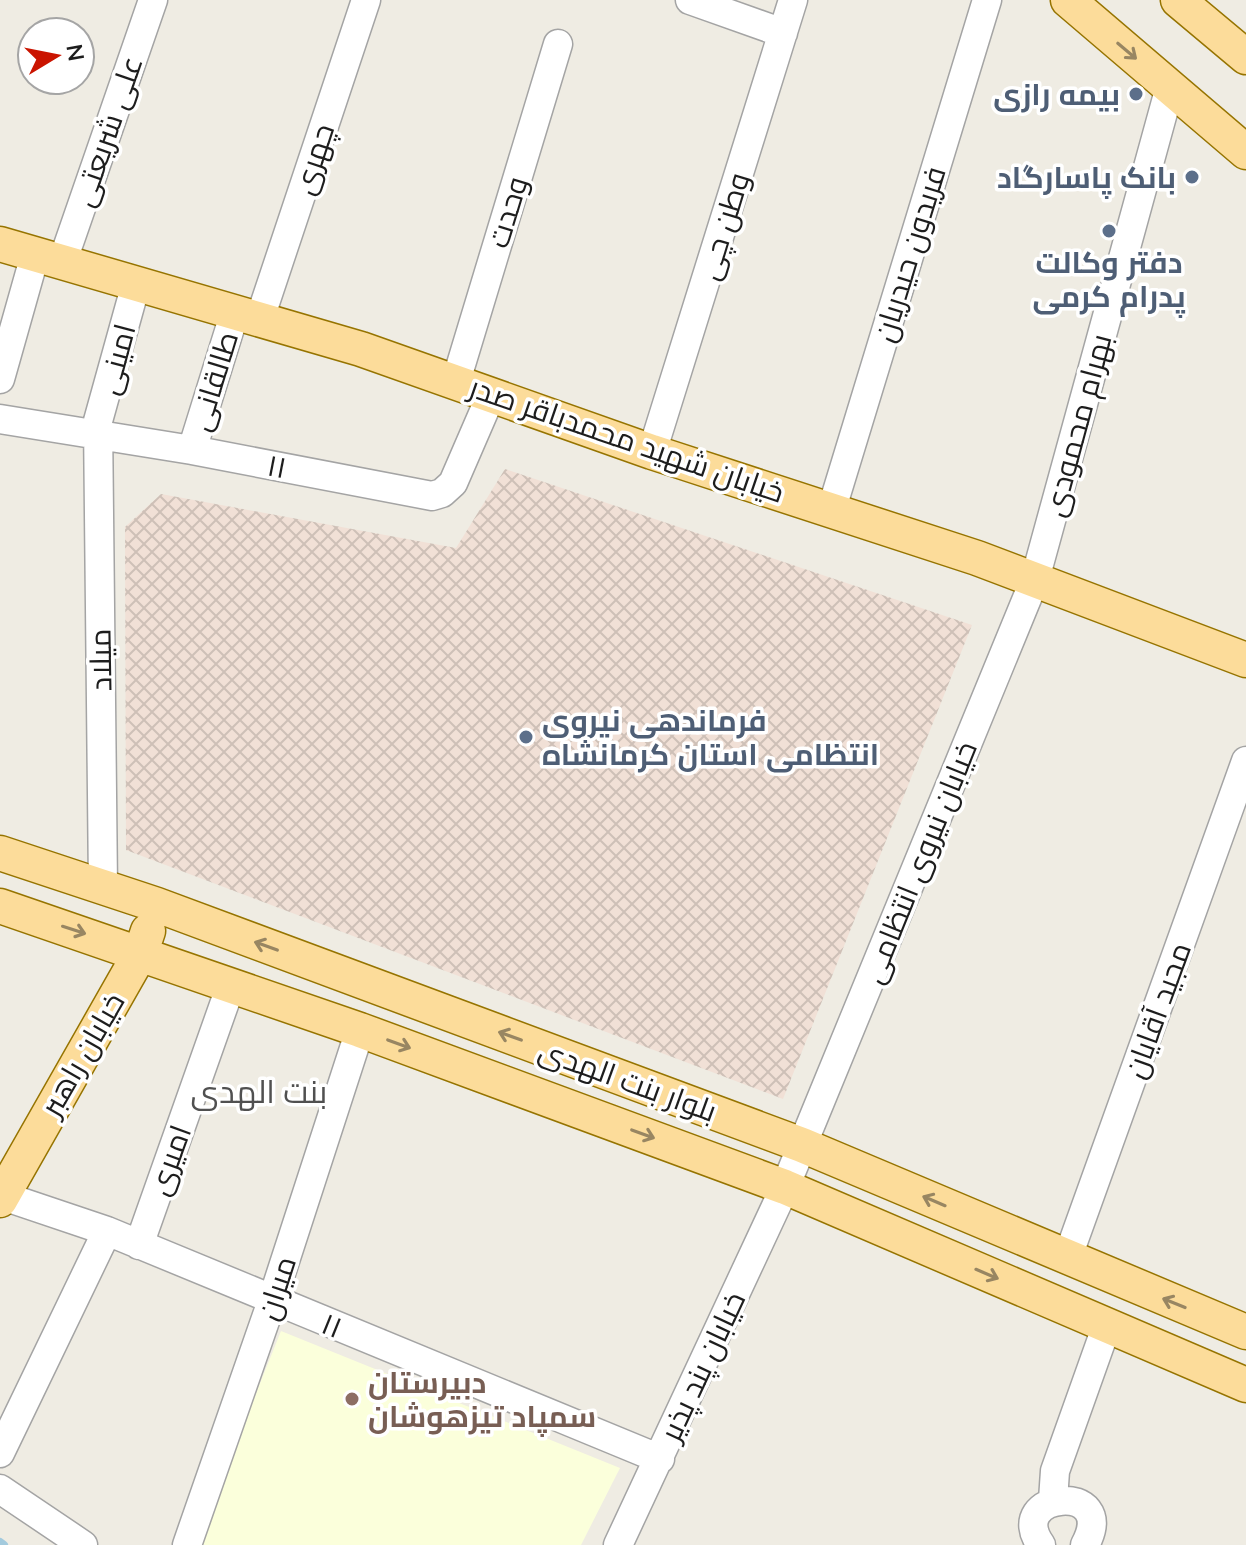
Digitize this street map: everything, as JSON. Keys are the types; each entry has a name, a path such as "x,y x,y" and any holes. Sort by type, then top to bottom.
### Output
{"main road":[{"path":"1068,0 1246,152"},
{"path":"1178,0 1246,57"},
{"name":"خیابان شهید محمدباقر صدر","path":"0,244 248,315 492,393 652,452 832,508 1035,579 1246,660"},
{"name":"بلوار بنت الهدی","path":"0,853 157,905 802,1145 1246,1332"},
{"name":"خیابان راهبر","path":"1,1197 141,952 157,905"},
{"name":"بلوار بنت الهدی","path":"0,906 141,952 360,1030 785,1187 1246,1385"}],"street":[{"name":"علی شریعتی","path":"0,379 153,0"},
{"name":"چهری","path":"248,315 366,0"},
{"path":"690,0 783,33"},
{"name":"وطن چی","path":"652,452 793,0"},
{"name":"فریدون حیدریان","path":"832,508 987,0"},
{"name":"وحدت","path":"456,381 558,44"},
{"name":"بهرام محمودی","path":"1035,579 1170,87"},
{"name":"امینی","path":"98,433 98,421 136,284"},
{"name":"طالقانی","path":"192,450 248,315"},
{"name":"۱۱","path":"0,419 98,433 432,496 442,493 453,483 492,393"},
{"name":"میلاد","path":"98,433 103,887"},
{"name":"خیابان نیروی انتظامی","path":"785,1187 1035,579"},
{"name":"مجید آقایان","path":"1067,1259 1246,761"},
{"name":"امیری","path":"139,1245 231,985"},
{"name":"میران","path":"187,1545 272,1301 360,1030"},
{"name":"خیابان پند پذیر","path":"618,1545 785,1187"},
{"name":"۱۱","path":"1,1197 107,1231 660,1459"},
{"path":"0,1453 107,1231"},
{"path":"1053,1500 1055,1471 1107,1325"},
{"path":"0,1489 83,1545"},
{"path":"1041,1545 1035,1531 1035,1521 1045,1505 1053,1500 1071,1500 1086,1510 1092,1527 1085,1545"}],"shaded area":[{"name":"فرماندهی نیروی انتظامی استان کرمانشاه","path":"505,469 972,625 783,1099 126,850 125,527 161,494 456,548"},
{"name":"دبیرستان سمپاد تیزهوشان","path":"281,1331 620,1468 581,1545 195,1545"}],"waterway":[{"path":"0,1542 4,1545"}],"place":[{"name":"بیمه رازی","path":"1136,94"},
{"name":"بانک پاسارگاد","path":"1192,177"},
{"name":"دفتر وکالت پدرام کرمی","path":"1109,231"},
{"name":"فرماندهی نیروی انتظامی استان کرمانشاه","path":"526,737"},
{"name":"دبیرستان سمپاد تیزهوشان","path":"352,1399"}],"district":[{"name":"بنت الهدی","path":"259,1091"}]}
